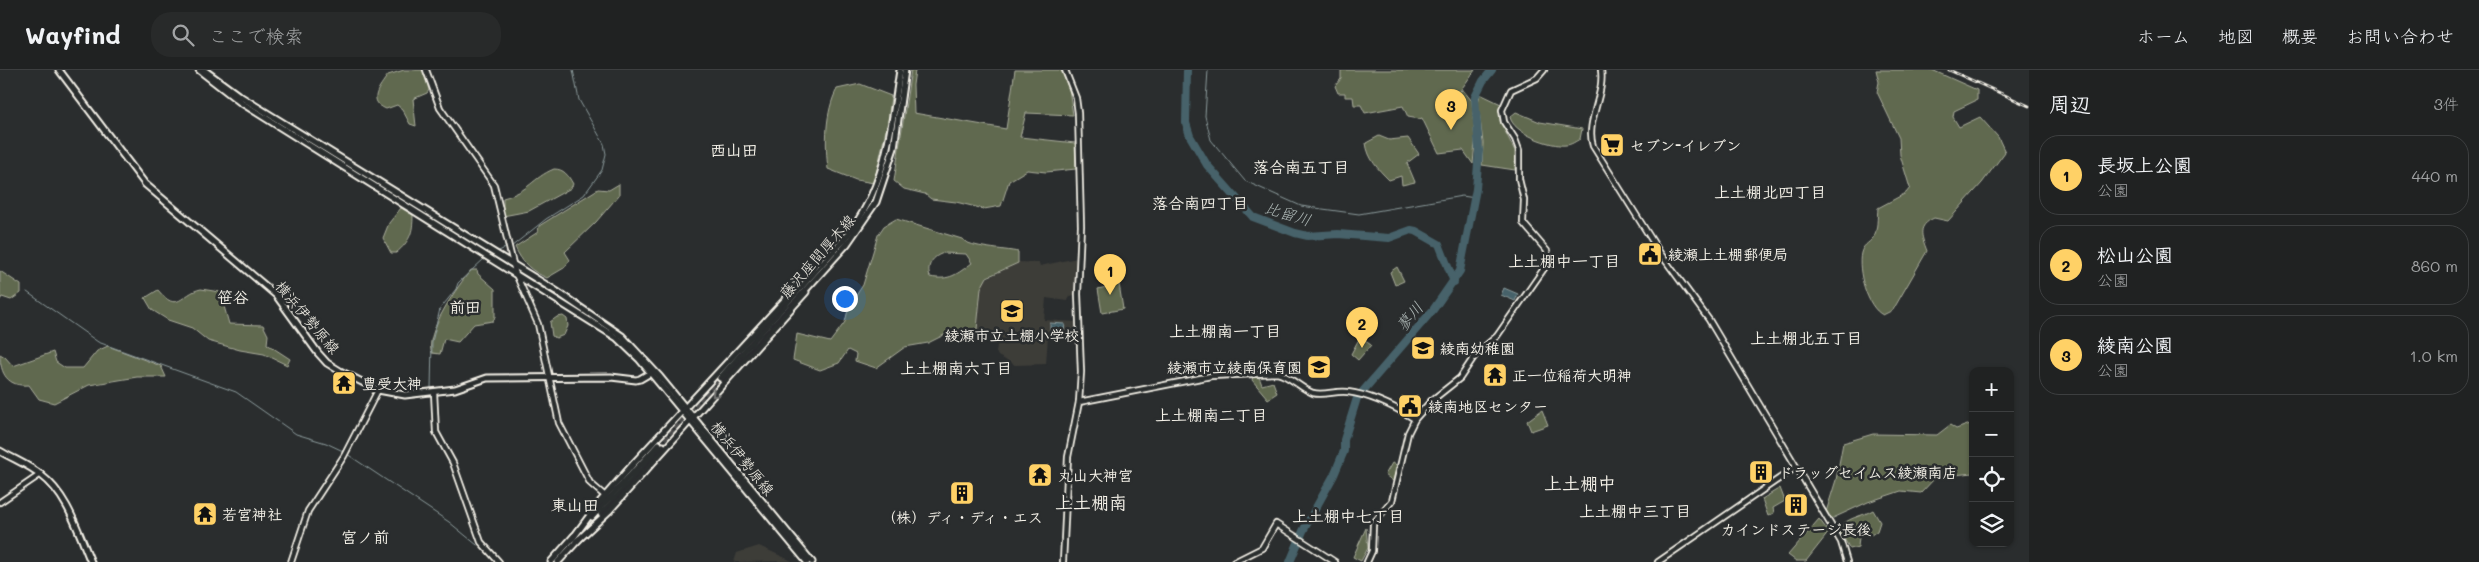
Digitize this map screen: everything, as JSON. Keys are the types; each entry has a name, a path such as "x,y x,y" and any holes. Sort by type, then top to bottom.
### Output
{"main road":[{"name":"横浜伊勢原線","path":"59,70 146,184 276,296 328,363 378,390 401,395 434,392 455,389 487,378 611,377 636,380 652,372"},
{"name":"横浜伊勢原線","path":"199,70 240,102 610,332 629,348 652,372 812,562"},
{"name":"横浜伊勢原線","path":"204,70 238,95 612,328 636,349 652,372"},
{"name":"藤沢座間厚木線","path":"814,276 859,221 871,200 889,148 900,70"},
{"name":"藤沢座間厚木線","path":"721,379 814,276 857,232 876,202 894,148 905,70"},
{"path":"558,562 605,496 764,321 814,276"},
{"path":"551,562 609,511 798,303 814,276"},
{"name":"横浜伊勢原線","path":"691,419 807,562"},
{"path":"575,540 661,445"},
{"path":"0,451 41,474 56,489 65,503 91,562"}],"street":[{"path":"426,70 440,108 494,185 515,272 538,324 562,429 590,483 605,496"},
{"path":"1063,562 1068,457 1079,402 1081,372 1078,273 1081,226 1078,113 1076,98 1065,70"},
{"path":"1367,562 1372,551 1372,524 1392,501 1408,433 1415,419 1431,401 1460,378 1476,354 1497,336 1550,260 1548,251 1523,223 1524,200 1519,179 1519,150 1515,139 1504,122 1502,110 1511,90 1537,78 1544,70"},
{"path":"1601,70 1602,85 1591,133 1593,146 1660,253 1698,303 1841,542 1847,562"},
{"path":"1079,402 1229,374 1280,373 1296,385 1312,392 1322,394 1340,391 1353,393 1382,402 1415,419"},
{"path":"291,562 308,511 346,453 378,390"},
{"path":"434,392 436,432 453,463 481,542 499,562"},
{"path":"1658,562 1796,467"},
{"path":"0,502 41,474"},
{"path":"1234,562 1262,548 1276,524 1335,562"}],"shaded area":[{"name":"綾瀬市立土棚小学校","path":"1077,258 1076,295 1069,296 1068,301 1046,298 1044,320 1077,322 1078,336 1048,336 1046,364 1015,365 998,356 996,352 1001,333 977,329 982,281 1018,262 1039,263 1040,266"},
{"path":"759,546 792,561 734,562 737,553"}],"green space":[{"path":"404,70 423,70 429,90 427,93 413,99 416,126 410,124 402,109 397,105 386,109 380,106 376,98 378,89 388,75"},
{"path":"911,70 915,70 913,85 914,113 1006,129 1015,70 1061,70 1069,89 1073,115 1026,113 1020,137 1075,143 1076,169 1046,172 1027,170 1009,181 1001,206 984,209 956,202 931,199 925,194 904,189 894,181"},
{"path":"1341,70 1475,70 1460,91 1463,90 1472,101 1475,142 1473,164 1463,150 1439,153 1422,118 1408,117 1403,106 1365,113 1361,105 1354,105 1353,97 1345,97 1345,93 1338,93 1335,86 1341,79"},
{"path":"1876,70 1932,70 1977,90 1977,100 1954,111 1953,117 1959,127 1980,117 1998,137 2005,152 1982,183 1948,221 1934,218 1925,224 1922,236 1927,251 1893,310 1883,315 1872,305 1864,288 1860,269 1861,253 1864,246 1875,235 1878,208 1906,193 1910,188 1900,155 1899,138 1877,92 1879,82"},
{"path":"860,84 891,96 888,121 874,183 856,180 828,169 826,149 827,128 833,98 837,89"},
{"path":"1480,94 1501,104 1500,121 1515,151 1515,170 1482,165 1483,143 1478,103"},
{"path":"1516,112 1540,122 1582,129 1580,139 1570,144 1559,145 1534,138 1513,123 1510,117"},
{"path":"1379,136 1389,140 1408,138 1419,154 1407,163 1415,182 1402,185 1401,176 1389,180 1377,168 1371,159 1366,143"},
{"path":"554,169 563,171 567,175 573,184 571,188 529,211 503,216 503,198 519,192"},
{"path":"619,184 619,195 596,222 565,252 570,260 564,268 547,278 524,262 515,247 538,232 539,226 598,189 609,190"},
{"path":"401,208 413,215 411,232 401,249 396,253 391,253 383,238 389,223"},
{"path":"896,219 962,239 972,244 1018,252 1018,263 987,277 981,288 977,329 950,332 928,343 905,347 876,368 855,361 856,354 848,350 839,363 820,370 793,360 797,334 830,342 845,322 849,306 863,285 878,235 884,226","holes":["944,253 966,254 972,263 957,273 943,278 930,277 930,265 937,256"]},
{"path":"1397,267 1404,281 1395,285 1390,272"},
{"path":"471,270 477,270 478,274 495,289 495,317 493,321 474,324 458,342 444,339 440,354 432,353 431,345 437,323 451,298"},
{"path":"0,271 21,285 21,293 11,300 2,297 0,300"},
{"path":"1119,284 1123,309 1102,313 1098,289"},
{"path":"201,289 220,292 229,324 263,325 268,335 267,344 290,359 287,365 264,354 240,350 208,341 192,328 168,320 152,310 145,298 158,290 170,301 175,302"},
{"path":"563,316 567,319 568,326 564,335 556,338 552,336 550,322 557,317"},
{"path":"1360,337 1371,345 1358,360 1351,354"},
{"path":"108,346 161,366 166,377 137,377 89,385 54,403 39,399 29,385 16,384 7,378 0,361 0,354 13,366 53,352 56,362 65,368 83,368 97,351"},
{"path":"1253,377 1259,377 1262,385 1273,382 1277,393 1268,399 1252,380"},
{"path":"1542,410 1548,425 1531,431 1527,421"},
{"path":"1969,424 1969,473 1936,477 1921,493 1901,491 1868,502 1831,519 1826,512 1836,480 1843,443 1873,434 1937,435 1950,425 1956,429"},
{"path":"1392,463 1397,465 1393,481 1385,475"},
{"path":"1780,488 1785,501 1773,508 1774,513 1768,516 1762,499"},
{"path":"1873,510 1880,522 1877,531 1871,535 1865,530 1859,537 1858,547 1850,549 1839,530 1845,522"},
{"path":"1819,519 1829,532 1806,561 1796,561 1788,555"},
{"path":"1366,528 1368,548 1361,561 1353,557"}],"water":[{"path":"1504,288 1518,294 1515,301 1501,295"},
{"path":"1050,323 1065,324 1064,331 1050,330"}],"waterway":[{"path":"511,247 546,219 584,195 602,170 606,154 604,144 579,100 573,70"},
{"name":"比留川","path":"1187,70 1186,123 1190,136 1207,165 1253,217 1308,236 1338,234 1389,238 1411,230 1416,231 1439,244 1454,282"},
{"path":"1208,70 1205,116 1211,140 1245,181 1301,206 1359,214 1462,196 1475,198"},
{"name":"蓼川","path":"1290,562 1303,531 1334,475 1344,451 1344,440 1357,398 1433,310 1460,271 1476,189 1479,151 1475,97 1483,81 1492,70"},
{"path":"497,252 507,247"},
{"path":"431,389 432,342 440,309 456,289 458,283 485,258"},
{"path":"27,292 98,342 236,392 296,434 326,443 343,451"},
{"path":"347,454 449,522 477,545"}],"tunnel":[{"path":"659,444 720,378"},
{"path":"663,446 723,381"}],"railway":[{"path":"1949,70 2029,106"}],"place":[{"name":"綾南公園","path":"1451,130"},
{"name":"セブン-イレブン","path":"1612,145"},
{"name":"綾瀬上土棚郵便局","path":"1650,254"},
{"name":"長坂上公園","path":"1110,295"},
{"name":"綾瀬市立土棚小学校","path":"1012,311"},
{"name":"松山公園","path":"1362,348"},
{"name":"綾南幼稚園","path":"1423,348"},
{"name":"綾瀬市立綾南保育園","path":"1319,367"},
{"name":"正一位稲荷大明神","path":"1495,375"},
{"name":"豊受大神","path":"344,383"},
{"name":"綾南地区センター","path":"1410,406"},
{"name":"ドラッグセイムス綾瀬南店","path":"1761,472"},
{"name":"丸山大神宮","path":"1040,475"},
{"name":"（株）ディ・ディ・エス","path":"962,493"},
{"name":"カインドステージ長後","path":"1796,505"},
{"name":"若宮神社","path":"205,514"}],"district":[{"name":"西山田","path":"734,149"},
{"name":"落合南五丁目","path":"1301,166"},
{"name":"上土棚北四丁目","path":"1770,191"},
{"name":"落合南四丁目","path":"1200,202"},
{"name":"上土棚中一丁目","path":"1564,260"},
{"name":"笹谷","path":"233,296"},
{"name":"前田","path":"465,306"},
{"name":"上土棚南一丁目","path":"1225,330"},
{"name":"上土棚北五丁目","path":"1806,337"},
{"name":"上土棚南六丁目","path":"956,367"},
{"name":"上土棚南二丁目","path":"1211,414"},
{"name":"上土棚中","path":"1580,483"},
{"name":"上土棚南","path":"1091,502"},
{"name":"東山田","path":"575,504"},
{"name":"上土棚中三丁目","path":"1635,510"},
{"name":"上土棚中七丁目","path":"1348,515"},
{"name":"宮ノ前","path":"365,536"}]}
